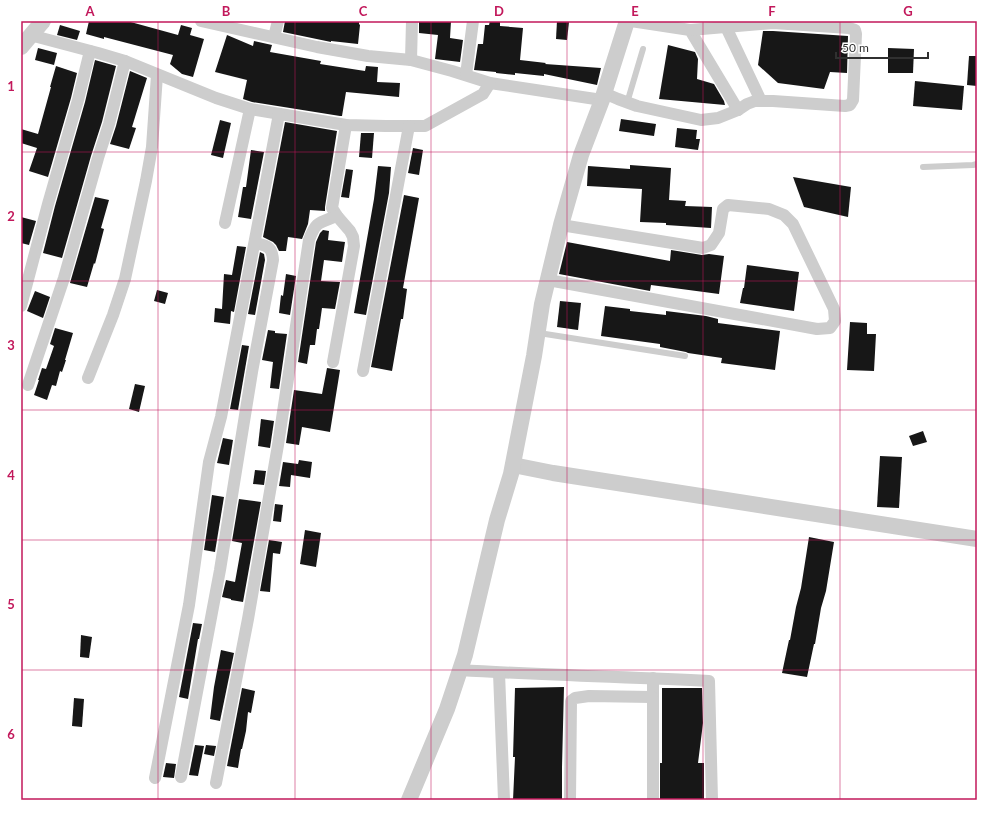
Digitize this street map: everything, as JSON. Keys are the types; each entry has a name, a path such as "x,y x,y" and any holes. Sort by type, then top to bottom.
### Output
{"street":[{"path":"26,41 44,21"},
{"path":"201,21 317,47 368,56 411,60 490,82 603,96 637,106 701,120 718,118 755,101 845,106 850,105 853,100 856,34 854,30 849,28 773,23 690,30 632,21"},
{"path":"274,37 278,21"},
{"path":"411,60 412,21"},
{"path":"466,75 473,21"},
{"path":"409,800 448,709 465,655 497,520 513,465 548,280 561,225 581,155 603,96 626,21"},
{"path":"726,27 761,101"},
{"path":"690,30 738,110"},
{"path":"26,41 90,51 125,61 216,98 250,109 346,125 426,126 484,94 490,82"},
{"path":"21,306 78,100 90,51"},
{"path":"28,385 64,278 109,124 125,61"},
{"path":"88,378 125,280 148,174 157,75"},
{"path":"224,223 250,109"},
{"path":"155,778 189,605 209,462 221,417 279,114"},
{"path":"333,362 354,246 353,237 350,231 332,208 346,125"},
{"path":"363,371 409,126"},
{"path":"548,280 817,329 830,328 835,321 834,310 793,224 784,215 769,209 728,205 723,210 719,233 711,245 702,248 561,225"},
{"path":"216,783 248,619 276,460 309,240 314,228 318,224 337,216"},
{"path":"181,777 220,570 252,372 273,260 270,248 254,243"},
{"path":"513,465 554,473 977,539"},
{"path":"460,670 499,673 709,681 712,800"},
{"path":"499,673 504,800"},
{"path":"653,678 653,800"},
{"path":"570,800 571,701 575,698 589,696 652,697"}],"lane":[{"path":"627,103 643,49"},
{"path":"923,167 977,164"},
{"path":"538,332 685,356"}],"building":[{"path":"89,21 127,21 178,35 181,25 192,28 190,35 204,39 193,77 182,74 170,64 173,55 104,37 104,39 86,34"},
{"path":"285,21 359,21 358,44 331,42 283,32"},
{"path":"419,21 451,21 450,38 463,40 460,62 435,59 438,35 419,33"},
{"path":"490,21 500,21 500,26 523,28 520,60 546,63 545,64 601,68 597,85 544,74 544,76 515,73 515,75 474,70 478,44 483,44 485,25 489,25"},
{"path":"557,21 569,22 567,40 556,39"},
{"path":"60,25 80,31 77,40 57,35"},
{"path":"763,31 848,36 847,73 830,72 824,89 778,83 758,65"},
{"path":"227,35 253,46 254,41 272,45 270,52 321,61 320,64 365,71 366,66 378,67 377,82 400,83 399,97 346,92 342,116 252,102 243,99 247,80 215,72"},
{"path":"668,45 695,52 698,59 697,79 714,84 725,105 659,99"},
{"path":"38,48 57,53 54,65 35,60"},
{"path":"888,48 914,49 913,73 888,73"},
{"path":"969,56 977,56 977,86 967,85"},
{"path":"95,60 116,66 102,122 62,258 43,253 85,102"},
{"path":"56,66 77,73 48,177 29,171 37,148 21,143 21,129 38,134"},
{"path":"130,71 147,78 132,127 136,128 129,149 110,144"},
{"path":"915,81 964,86 962,110 913,106"},
{"path":"621,119 656,124 654,136 619,131"},
{"path":"220,120 231,123 223,158 211,155"},
{"path":"285,122 337,131 325,211 310,210 308,224 302,239 288,237 286,251 279,251 273,242 263,237"},
{"path":"677,128 697,130 696,139 700,139 698,150 675,147"},
{"path":"361,133 374,133 372,158 359,157"},
{"path":"413,148 423,150 419,175 408,173"},
{"path":"251,150 264,152 251,219 238,217 243,187 246,187"},
{"path":"630,165 671,168 669,200 686,201 685,206 712,207 711,228 640,222 642,189 587,186 588,166 630,169"},
{"path":"378,166 391,167 389,193 366,315 354,313 374,199"},
{"path":"346,169 353,170 349,198 341,197"},
{"path":"793,177 851,187 848,217 804,207"},
{"path":"404,195 419,198 403,288 407,289 403,319 401,319 392,371 371,367"},
{"path":"95,197 109,200 101,228 104,229 95,264 94,263 87,287 70,283"},
{"path":"21,217 36,221 29,245 21,243"},
{"path":"323,230 329,231 328,240 345,242 342,262 324,260 321,281 340,282 335,309 322,308 315,345 310,345 307,364 298,362 316,242"},
{"path":"567,242 670,261 671,250 702,255 709,254 724,256 719,294 651,285 650,291 559,274"},
{"path":"237,246 246,247 234,312 231,311 230,324 214,322 215,308 222,309 224,274 232,275"},
{"path":"260,252 264,254 265,260 255,315 248,314"},
{"path":"747,265 799,272 794,311 740,303 744,288"},
{"path":"286,274 296,276 290,315 279,313 281,295 283,296"},
{"path":"157,290 168,293 165,304 154,301"},
{"path":"35,291 50,297 43,318 27,311"},
{"path":"560,301 581,303 578,330 557,327"},
{"path":"605,306 630,309 630,311 666,315 666,311 706,316 718,319 718,323 780,331 775,370 721,363 722,358 660,347 660,344 601,336"},
{"path":"850,322 867,323 867,334 876,334 874,371 847,370"},
{"path":"55,328 73,333 62,372 60,371 56,386 52,385 47,400 34,395 42,368 46,369 54,346 50,344"},
{"path":"268,330 275,331 275,333 287,334 279,389 270,388 273,362 262,360"},
{"path":"242,345 249,346 238,410 230,409"},
{"path":"327,368 340,370 330,432 302,427 299,445 286,443 294,390 322,394"},
{"path":"135,384 145,386 139,412 129,409"},
{"path":"261,419 274,421 270,448 258,446"},
{"path":"923,431 927,442 913,446 909,436"},
{"path":"223,438 233,440 229,465 217,463"},
{"path":"880,456 902,457 899,508 877,507"},
{"path":"299,460 312,462 310,478 291,475 290,487 279,486 283,462 298,464"},
{"path":"255,470 266,471 264,485 253,484"},
{"path":"212,495 224,497 215,552 204,550"},
{"path":"239,499 261,502 243,602 222,597 226,580 235,582 242,543 232,541"},
{"path":"275,504 283,505 281,522 273,521"},
{"path":"305,530 321,533 316,567 300,564"},
{"path":"809,537 834,542 826,591 821,608 815,644 807,677 782,673 801,588"},
{"path":"269,540 282,542 280,554 273,553 270,592 260,591"},
{"path":"193,623 202,624 188,699 179,697"},
{"path":"81,635 92,637 89,658 80,657"},
{"path":"221,650 234,653 220,721 210,719"},
{"path":"564,687 562,800 513,800 515,757 513,757 515,688"},
{"path":"242,688 255,691 251,713 248,712 246,731 238,768 227,766"},
{"path":"662,688 702,688 703,723 698,763 704,763 704,800 660,800 660,763 662,763"},
{"path":"74,698 84,699 82,727 72,726"},
{"path":"195,745 204,746 198,776 189,775"},
{"path":"206,745 216,746 214,756 204,754"},
{"path":"166,763 176,764 174,778 163,777"}]}
